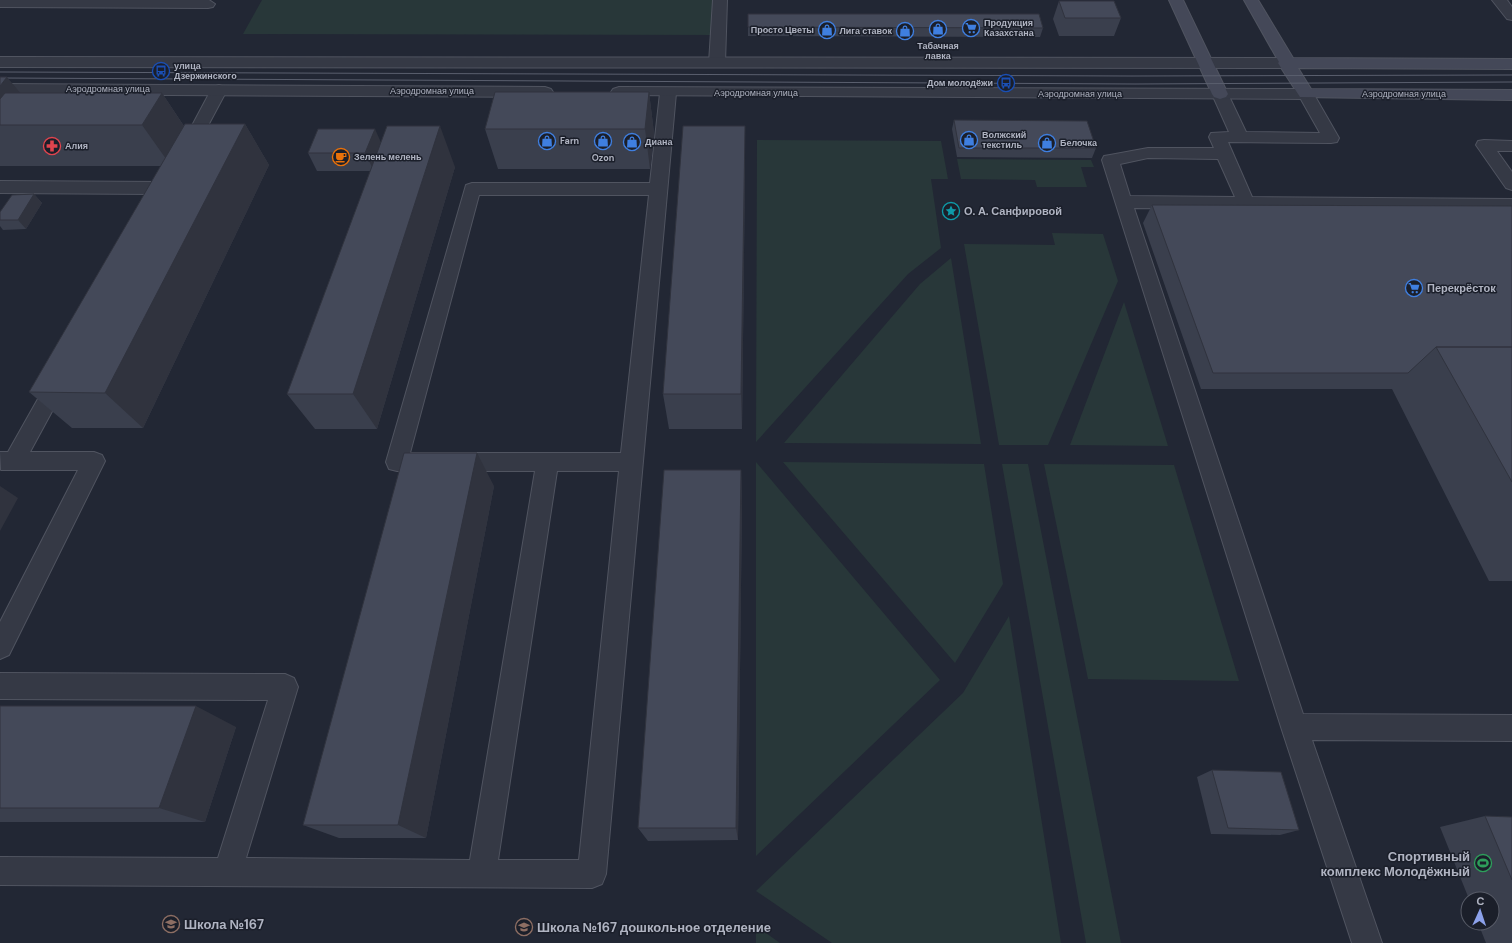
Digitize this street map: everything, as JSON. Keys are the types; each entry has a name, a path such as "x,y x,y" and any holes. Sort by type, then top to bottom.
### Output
{"main road":[{"path":"1176,0 1220,94"},
{"path":"1251,0 1286,64 1306,94"},
{"path":"1286,64 1512,64"},
{"name":"Аэродромная улица","path":"1306,94 1512,95"}],"street":[{"path":"717,63 720,0"},
{"path":"1499,0 1512,16"},
{"path":"0,2 208,4"},
{"path":"0,62 1286,64"},
{"name":"Аэродромная улица","path":"0,89 558,92"},
{"path":"150,216 219,90"},
{"name":"Аэродромная улица","path":"605,92 1306,94"},
{"path":"2,875 228,872 592,874 630,462 668,93"},
{"path":"1220,94 1240,137"},
{"path":"1246,203 1217,137 1331,138 1306,94"},
{"path":"1512,146 1484,146 1512,184"},
{"path":"1224,154 1148,153 1110,160 1294,727 1366,943"},
{"path":"0,187 172,176"},
{"path":"630,462 397,462 472,189 658,190"},
{"path":"1124,202 1512,205"},
{"path":"7,461 68,363"},
{"path":"0,647 94,461 7,461"},
{"path":"482,874 547,462"},
{"path":"0,686 285,687 228,872"},
{"path":"1294,727 1512,728"}],"shaded area":[{"path":"262,0 723,0 721,35 243,34"},
{"path":"757,140 941,141 948,179 931,179 941,248 908,274 756,442"},
{"path":"957,159 1091,160 1094,167 1081,167 1087,187 1037,187 1035,180 961,179"},
{"path":"1052,233 1103,234 1118,281 1048,445 999,445 964,244 1055,245"},
{"path":"951,258 981,444 784,443 920,284"},
{"path":"1124,302 1168,446 1070,445"},
{"path":"756,462 940,680 756,856"},
{"path":"783,462 984,464 1003,584 955,663"},
{"path":"1002,464 1028,464 1121,943 1086,943"},
{"path":"1044,464 1174,465 1239,681 1088,679"},
{"path":"1009,616 1061,943 832,943 756,891 963,693"},
{"path":"756,926 780,943 756,943"}],"building":[{"path":"1059,1 1114,1 1121,18 1065,18"},
{"path":"748,14 1039,14 1043,28 748,27"},
{"path":"0,77 7,77 0,86"},
{"path":"495,92 649,92 645,129 485,129"},
{"path":"5,93 162,93 142,125 0,125 0,99"},
{"path":"954,120 1087,121 1096,148 959,148"},
{"path":"185,124 245,124 105,393 29,392"},
{"path":"387,126 440,126 353,394 287,394"},
{"path":"683,126 745,126 741,394 663,394"},
{"path":"318,129 375,129 365,153 308,153"},
{"path":"34,194 18,220 0,220 0,212 12,195"},
{"path":"1152,205 1512,206 1512,347 1436,347 1408,373 1213,373"},
{"path":"1436,347 1512,347 1512,482"},
{"path":"404,453 477,453 398,825 303,825"},
{"path":"664,470 741,470 736,828 638,828"},
{"path":"0,706 196,706 159,808 0,808"},
{"path":"1212,770 1281,772 1299,830 1228,828"},
{"path":"1485,816 1512,817 1512,880"}],"tram line":[{"path":"0,72 1132,76 1512,75"},
{"path":"0,78 1135,84 1512,82"}],"place":[{"name":"Продукция Казахстана","path":"971,28"},
{"name":"Табачная лавка","path":"938,29"},
{"name":"Просто Цветы","path":"827,30"},
{"name":"Лига ставок","path":"905,31"},
{"name":"улица Дзержинского","path":"161,71"},
{"name":"Дом молодёжи","path":"1006,83"},
{"name":"Волжский текстиль","path":"969,140"},
{"name":"Farn","path":"547,141"},
{"name":"Ozon","path":"603,141"},
{"name":"Диана","path":"632,142"},
{"name":"Белочка","path":"1047,143"},
{"name":"Алия","path":"52,146"},
{"name":"Зелень мелень","path":"341,157"},
{"name":"О. А. Санфировой","path":"951,211"},
{"name":"Перекрёсток","path":"1414,288"},
{"name":"Спортивный комплекс Молодёжный","path":"1483,863"},
{"name":"Школа №167","path":"171,924"},
{"name":"Школа №167 дошкольное отделение","path":"524,927"}]}
